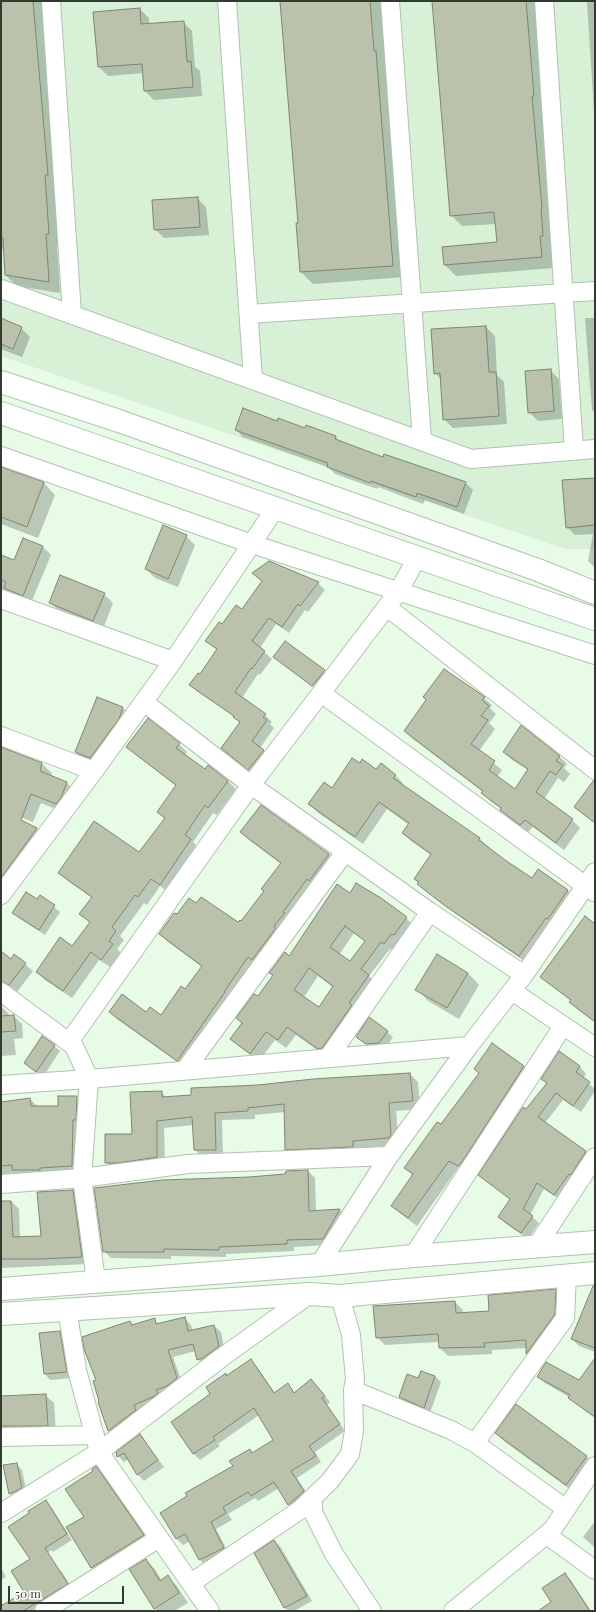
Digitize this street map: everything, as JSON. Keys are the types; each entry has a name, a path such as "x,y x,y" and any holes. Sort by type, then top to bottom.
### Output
{"main road":[{"path":"1,382 126,424 538,570 595,593"},
{"path":"1,413 595,619"},
{"path":"1,1289 595,1242"},
{"path":"1,1314 310,1294 340,1296 595,1273"}],"street":[{"path":"51,1 72,314"},
{"path":"227,1 253,380"},
{"path":"390,1 422,440"},
{"path":"544,1 574,450"},
{"path":"1,289 472,459 595,449"},
{"path":"249,314 595,291"},
{"path":"1,456 252,544 595,655"},
{"path":"3,888 94,771 173,662 275,509"},
{"path":"69,1042 250,785 398,592 417,558"},
{"path":"1,599 173,662"},
{"path":"387,607 595,770"},
{"path":"319,1265 389,1156 469,1046 592,883 321,693"},
{"path":"144,702 250,785 430,912 524,975"},
{"path":"1,736 94,771"},
{"path":"185,1070 345,852"},
{"path":"328,1058 430,912"},
{"path":"512,991 595,1047"},
{"path":"1,992 74,1046 90,1079 82,1178 96,1281"},
{"path":"413,1256 563,1026"},
{"path":"1,1085 90,1079 469,1046"},
{"path":"1,1184 82,1178 188,1164 389,1156"},
{"path":"536,1247 595,1157"},
{"path":"475,1443 565,1318 567,1275"},
{"path":"1,1513 310,1294"},
{"path":"191,1583 300,1510 330,1480 350,1454 354,1431 353,1390 355,1378 351,1335 340,1296"},
{"path":"67,1309 78,1370 97,1444 159,1538 210,1611"},
{"path":"353,1390 451,1430 475,1443 566,1509"},
{"path":"1,1437 97,1444"},
{"path":"453,1611 552,1530 595,1466"},
{"path":"313,1497 313,1512 334,1554 372,1611"},
{"path":"547,1535 595,1570"},
{"path":"44,1611 159,1538"}],"shaded area":[{"path":"1,1 595,1 595,549 565,549 1,356"}],"building":[{"path":"1,1 33,1 48,175 45,175 49,234 46,234 49,282 5,275 3,238 1,238"},
{"path":"280,1 370,1 374,51 376,51 393,266 300,272 296,223 298,223"},
{"path":"432,1 526,1 534,96 532,96 542,208 543,236 540,236 542,257 444,265 442,247 497,242 494,212 450,216"},
{"path":"140,8 141,24 184,21 187,62 191,61 193,87 144,91 142,64 98,67 93,12"},
{"path":"198,197 200,227 154,230 152,200"},
{"path":"1,318 22,327 13,349 1,344"},
{"path":"486,326 489,372 496,372 499,416 443,420 440,373 434,374 431,329"},
{"path":"551,369 554,411 528,413 525,371"},
{"path":"243,408 277,421 278,418 305,428 306,425 336,436 335,439 383,457 384,454 466,482 457,507 417,493 416,497 371,481 370,483 327,467 328,463 235,430"},
{"path":"1,467 44,482 27,527 1,517"},
{"path":"595,478 595,525 566,528 562,480"},
{"path":"163,525 187,535 168,579 145,569"},
{"path":"23,538 43,546 23,596 4,588 6,582 1,580 1,555 14,560"},
{"path":"269,561 319,582 300,606 298,604 282,627 269,618 252,641 265,651 252,669 251,668 235,692 266,714 263,717 267,720 252,741 264,750 248,770 221,748 240,722 233,717 234,716 189,685 198,673 200,674 217,649 205,641 219,622 222,624 236,605 242,609 262,581 252,573"},
{"path":"60,575 105,593 93,621 49,603"},
{"path":"285,641 325,670 312,686 273,657"},
{"path":"444,669 485,697 482,700 489,706 481,716 488,720 471,744 495,761 489,770 515,789 528,769 503,752 521,725 560,756 556,761 563,765 556,775 550,771 536,792 573,819 556,843 525,820 520,825 481,793 483,791 404,731 426,700 423,697"},
{"path":"97,697 123,707 119,719 90,758 75,752"},
{"path":"148,718 180,743 176,748 205,769 208,765 228,781 208,808 205,805 185,835 191,839 160,885 151,879 138,897 135,895 112,927 116,931 109,941 113,944 101,960 91,952 63,991 36,972 60,937 72,946 90,922 79,914 92,897 58,873 94,821 139,852 165,818 157,812 176,785 126,747"},
{"path":"1,747 42,763 40,771 67,782 61,798 56,804 31,794 21,820 37,828 1,878"},
{"path":"352,758 360,763 362,759 376,769 381,763 396,775 393,778 480,838 479,840 505,860 532,878 538,869 568,890 548,919 546,918 519,956 444,905 417,884 419,882 414,879 431,854 402,833 409,823 379,802 355,837 308,804 324,782 332,788"},
{"path":"595,780 595,823 574,807"},
{"path":"261,805 329,854 309,881 307,879 283,912 285,913 274,926 276,928 252,960 248,957 177,1061 109,1012 122,994 146,1012 150,1007 161,1015 181,986 185,989 202,966 159,934 174,913 177,914 189,898 196,903 201,897 238,922 240,920 241,921 264,891 261,889 281,863 240,832"},
{"path":"356,883 381,898 407,917 394,935 391,934 384,944 381,942 361,969 369,975 349,1003 352,1005 322,1048 318,1049 287,1027 278,1040 266,1032 250,1054 230,1039 242,1023 236,1018 254,994 258,996 273,975 269,973 285,952 289,956 337,884 350,893","holes":["345,926 365,941 350,961 330,947","309,968 333,986 319,1007 294,990"]},
{"path":"26,892 37,899 40,895 55,905 39,930 12,913"},
{"path":"585,916 595,924 595,1022 569,1002 571,1000 540,977"},
{"path":"1,951 11,959 14,954 26,963 9,985 1,982"},
{"path":"437,954 468,973 447,1008 415,990"},
{"path":"14,1015 16,1031 1,1032 1,1016"},
{"path":"369,1017 388,1031 379,1043 366,1044 356,1037"},
{"path":"42,1036 55,1045 36,1072 24,1063"},
{"path":"492,1043 524,1066 462,1162 458,1166 449,1161 408,1218 391,1206 413,1174 404,1168 437,1122 441,1124 479,1073 474,1069"},
{"path":"559,1051 580,1066 576,1072 590,1082 573,1106 556,1093 538,1117 586,1151 571,1175 569,1174 554,1195 537,1183 523,1209 533,1216 521,1233 498,1217 510,1199 478,1175 523,1107 526,1109 547,1083 541,1079"},
{"path":"410,1073 413,1101 389,1103 391,1135 389,1138 353,1141 353,1147 285,1150 284,1104 248,1108 248,1111 215,1113 216,1150 194,1150 192,1117 157,1121 157,1157 119,1163 105,1163 105,1134 132,1134 130,1092 162,1091 162,1097 191,1095 191,1088 258,1085 313,1079"},
{"path":"58,1096 77,1096 76,1120 73,1120 72,1166 40,1168 40,1170 12,1170 12,1165 1,1166 1,1102 30,1098 31,1106 58,1106"},
{"path":"308,1170 309,1211 340,1209 323,1239 287,1240 287,1244 219,1247 219,1250 164,1249 164,1252 103,1252 94,1188 162,1180 249,1177 285,1174 286,1171"},
{"path":"73,1190 82,1257 1,1259 1,1201 11,1201 13,1237 41,1236 37,1192"},
{"path":"593,1286 595,1286 595,1348 571,1339"},
{"path":"556,1289 555,1314 526,1354 526,1340 484,1343 485,1347 439,1348 438,1334 376,1338 373,1306 455,1301 456,1313 489,1311 488,1295"},
{"path":"185,1317 188,1331 214,1325 219,1346 203,1358 197,1360 193,1344 168,1350 177,1378 167,1386 156,1390 158,1393 153,1397 134,1405 136,1410 108,1431 98,1402 99,1401 93,1381 96,1380 84,1349 82,1337 130,1321 132,1325 155,1318 156,1324"},
{"path":"60,1331 67,1372 44,1374 39,1333"},
{"path":"595,1358 595,1417 568,1398 570,1395 537,1377 546,1362 579,1380"},
{"path":"251,1359 274,1393 288,1383 294,1393 311,1379 325,1396 322,1398 340,1424 309,1446 316,1456 291,1471 304,1491 288,1505 274,1482 251,1496 248,1492 223,1507 226,1513 211,1522 224,1548 199,1560 185,1534 176,1539 160,1513 187,1496 185,1493 233,1466 229,1461 250,1449 252,1453 273,1440 254,1408 213,1437 215,1440 193,1454 171,1422 210,1394 206,1387 226,1373 226,1376"},
{"path":"421,1371 435,1376 424,1408 399,1397 407,1374 418,1378"},
{"path":"46,1394 48,1426 1,1426 1,1396"},
{"path":"516,1404 587,1456 566,1485 495,1433"},
{"path":"140,1434 158,1460 137,1475 124,1453 117,1457 116,1452"},
{"path":"17,1463 22,1488 9,1494 3,1465"},
{"path":"96,1466 144,1535 91,1568 66,1527 84,1517 65,1489 93,1471 92,1469"},
{"path":"46,1500 67,1534 45,1548 68,1584 23,1611 1,1611 1,1606 24,1592 11,1571 30,1559 8,1527 29,1513 28,1511"},
{"path":"274,1540 307,1596 284,1608 254,1553"},
{"path":"146,1559 160,1581 168,1575 179,1593 154,1609 129,1569"},
{"path":"565,1573 590,1611 538,1611 551,1602 542,1588"}]}
